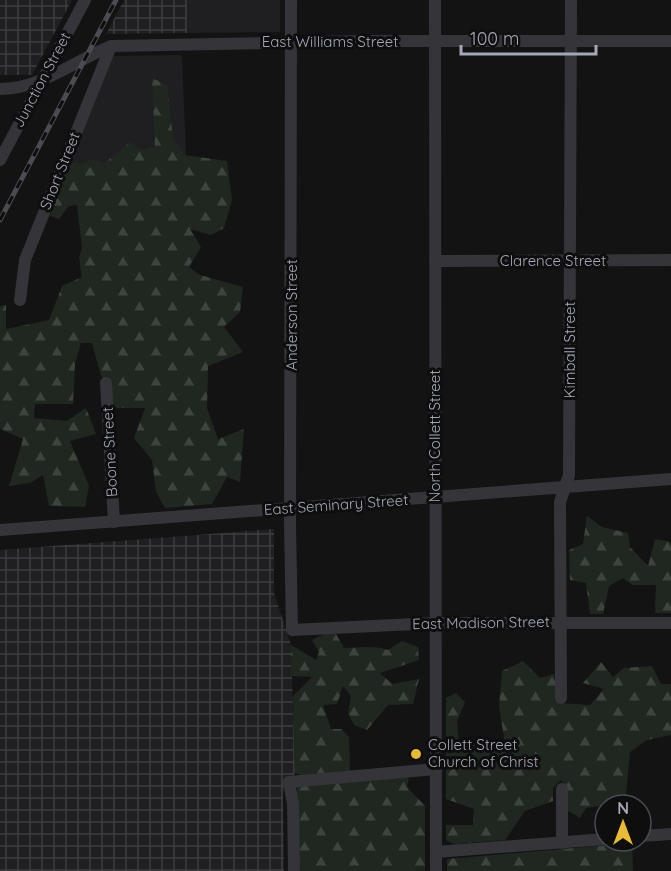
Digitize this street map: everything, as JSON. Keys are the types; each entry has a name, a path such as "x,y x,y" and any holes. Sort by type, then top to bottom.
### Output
{"street":[{"name":"Junction Street","path":"0,160 85,0"},
{"name":"Anderson Street","path":"291,0 292,508 290,525 292,630"},
{"name":"North Collett Street","path":"435,0 436,871"},
{"name":"Kimball Street","path":"561,698 560,502 569,475 571,0"},
{"name":"East Williams Street","path":"0,89 17,89 41,82 87,56 111,46 671,41"},
{"name":"Short Street","path":"20,300 26,260 111,46"},
{"name":"Clarence Street","path":"435,261 671,260"},
{"name":"Boone Street","path":"106,383 114,522"},
{"name":"East Seminary Street","path":"0,530 671,479"},
{"name":"East Madison Street","path":"292,630 435,623 671,623"},
{"path":"294,871 293,804 289,782 436,770"},
{"path":"562,789 562,843"},
{"path":"653,835 671,834"},
{"path":"436,852 593,840"}],"shaded area":[{"path":"0,0 72,0 32,75 0,75"},
{"path":"124,0 187,0 187,33 106,34"},
{"path":"187,0 280,0 280,32 187,33"},
{"path":"182,55 186,155 156,146 105,164 90,159 84,163 69,162 112,56"},
{"path":"274,529 274,593 291,645 295,773 283,792 284,871 0,871 0,550"}],"green space":[{"path":"152,78 167,85 173,138 185,155 227,161 232,200 224,228 211,235 190,229 201,247 189,267 200,275 243,287 240,312 224,327 243,352 208,366 207,408 218,439 244,429 240,482 227,477 212,504 165,508 156,492 152,460 134,438 145,408 111,408 110,384 101,376 92,343 81,343 75,364 73,404 35,404 34,418 67,421 86,408 96,434 70,441 89,486 85,507 49,506 43,475 30,483 9,486 23,439 0,429 0,306 6,305 6,329 49,320 62,286 82,277 79,257 82,248 77,205 69,206 59,219 50,216 68,162 84,163 90,159 105,163 130,142 141,150 155,146"},
{"path":"587,516 602,527 628,533 630,547 648,566 655,539 671,542 671,613 655,613 656,585 632,585 623,578 609,586 603,614 590,614 586,583 570,580 569,550 583,544"},
{"path":"326,633 336,634 344,648 371,647 388,650 402,641 418,647 419,660 380,673 392,684 419,679 413,704 388,705 367,730 354,725 348,713 351,696 343,686 337,704 323,705 331,729 341,729 349,737 350,771 301,775 295,773 293,696 312,677 291,676 291,645 316,660 319,652 312,640"},
{"path":"523,661 540,678 554,674 559,703 590,705 604,689 583,683 601,662 613,677 624,668 652,666 661,684 671,684 671,735 647,740 630,752 626,793 593,793 593,807 586,808 580,818 568,811 567,787 561,780 553,788 553,801 525,811 505,840 454,844 446,840 446,825 473,825 474,809 446,799 446,698 456,693 465,702 457,721 459,744 505,743 499,707 502,671"},
{"path":"409,776 407,787 425,806 425,871 298,871 297,786"},
{"path":"593,846 593,853 632,853 633,871 447,871 447,859"}],"railway":[{"path":"0,220 116,0"}],"place":[{"name":"Collett Street Church of Christ","path":"416,754"}]}
